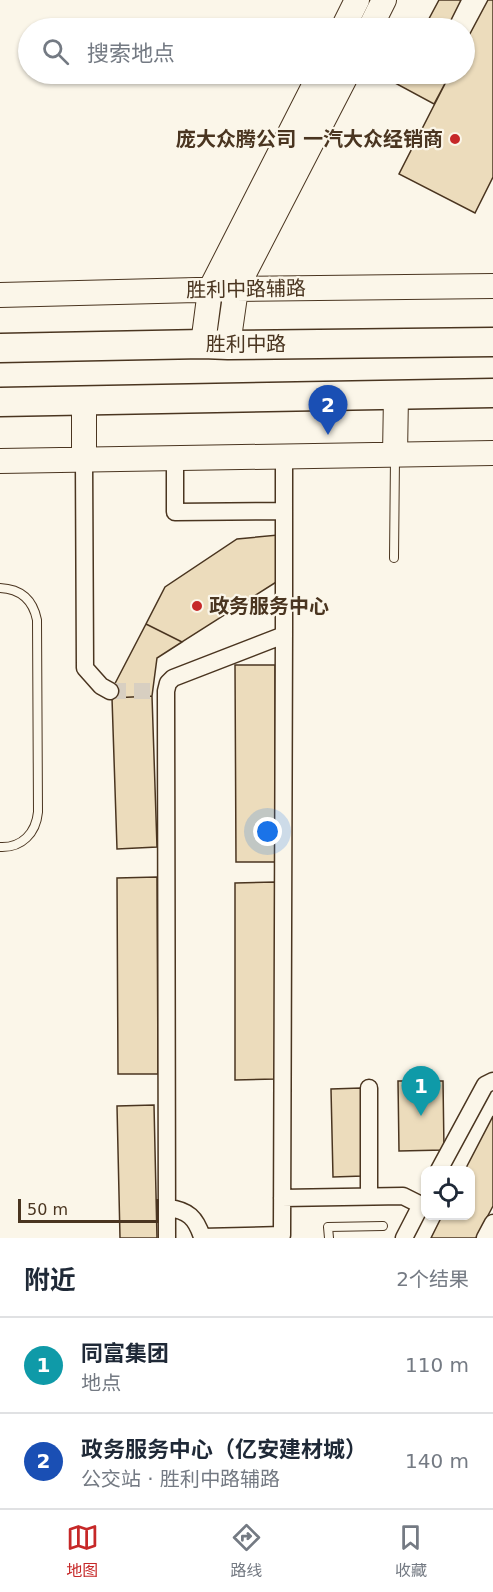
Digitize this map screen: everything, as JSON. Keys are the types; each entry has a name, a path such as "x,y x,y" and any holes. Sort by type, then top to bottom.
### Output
{"highway":[{"name":"胜利中路","path":"0,348 493,342"},
{"path":"0,402 493,393"}],"main road":[{"path":"348,18 357,0"},
{"path":"375,18 384,0"},
{"path":"215,344 210,290 315,84"},
{"path":"215,344 236,289 341,84"},
{"name":"胜利中路辅路","path":"0,295 493,286"},
{"path":"395,455 396,395"},
{"path":"84,401 84,460"},
{"path":"0,461 493,453"}],"street":[{"path":"168,1208 184,1211 192,1216 199,1226 202,1237 282,1235 284,456"},
{"path":"175,458 175,512 284,512"},
{"path":"84,460 85,668 101,686 110,691"},
{"path":"167,1238 159,691 173,678 284,635"},
{"path":"442,1166 484,1084 493,1081"},
{"path":"369,1088 369,1196"},
{"path":"282,1198 403,1196 421,1200"},
{"path":"404,1238 421,1207"},
{"path":"485,1238 493,1223"}],"lane":[{"path":"394,558 395,455"},
{"path":"0,588 12,589 22,594 30,602 37,620 38,812 34,830 28,837 13,846 0,847"},
{"path":"329,1238 328,1227 383,1226"}],"building":[{"path":"439,0 461,0 452,18 429,18"},
{"name":"庞大众腾公司 一汽大众经销商","path":"488,0 493,0 493,177 475,213 399,174 445,84 475,84 475,24"},
{"path":"397,84 445,84 434,104"},
{"name":"政务服务中心","path":"278,535 281,579 182,642 146,624 165,587 237,539"},
{"path":"146,624 182,642 157,658 152,696 112,698 109,695"},
{"path":"235,665 275,665 275,862 236,862"},
{"path":"152,696 157,847 117,849 112,698"},
{"path":"157,877 158,1074 118,1074 117,878"},
{"path":"275,882 275,1079 235,1080 235,883"},
{"path":"398,1081 443,1081 444,1150 399,1151"},
{"path":"361,1088 363,1176 333,1177 331,1089"},
{"path":"154,1105 157,1238 120,1238 117,1106"},
{"path":"493,1116 493,1206 476,1238 431,1238 440,1220 475,1220 475,1166 467,1166"}],"tunnel":[{"path":"110,691 152,691"}],"place":[{"name":"庞大众腾公司 一汽大众经销商","path":"455,139"},
{"name":"政务服务中心（亿安建材城）","path":"328,435"},
{"name":"政务服务中心","path":"197,606"},
{"name":"同富集团","path":"421,1116"}]}
